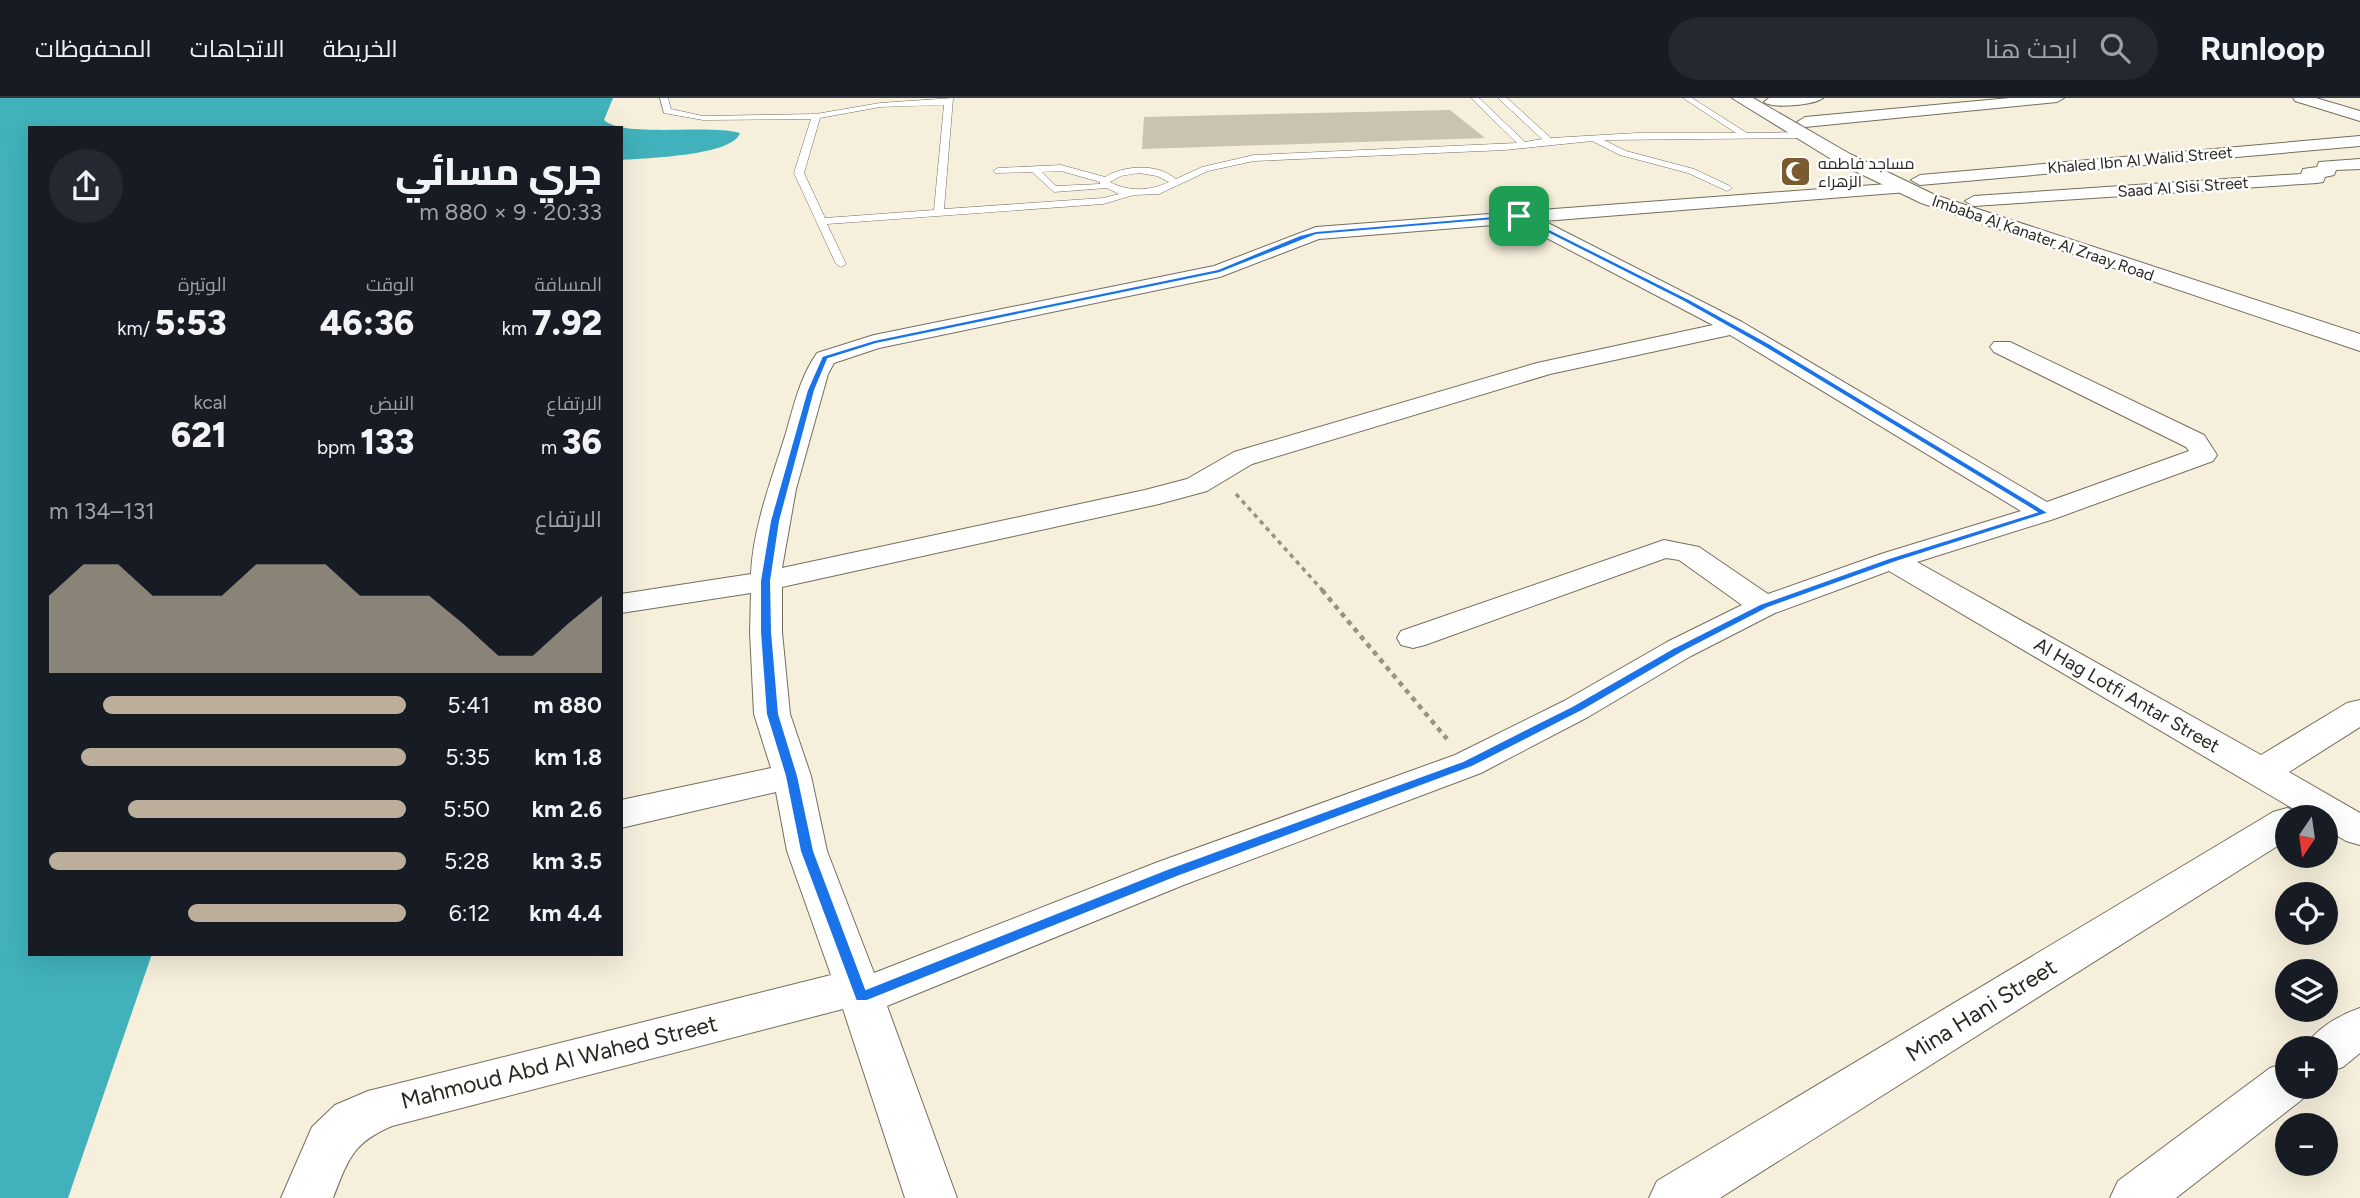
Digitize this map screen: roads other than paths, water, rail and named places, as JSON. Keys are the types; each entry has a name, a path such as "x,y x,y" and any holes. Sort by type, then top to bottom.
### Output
{"main road":[{"name":"Imbaba Al Kanater Al Zraay Road","path":"1741,98 1911,184 2070,248 2360,343"},
{"name":"Imbaba Al Kanater Al Zraay Road","path":"1767,100 1804,128"},
{"name":"Imbaba Al Kanater Al Zraay Road","path":"1911,184 1973,201 2099,246 2360,328"}],"street":[{"path":"1767,100 1816,98"},
{"path":"1804,128 2057,98"},
{"path":"2300,98 2360,116"},
{"name":"Khaled Ibn Al Walid Street","path":"765,581 782,489 816,374 825,358 874,342 1220,271 1302,236 1316,233 1911,184 2360,141"},
{"name":"Saad Al Sisi Street","path":"1973,201 2317,178 2309,173 2328,171 2325,166 2360,164"},
{"path":"1519,216 1734,327 2044,513"},
{"path":"623,604 765,581 1149,498 1197,485 1243,458 1265,450 1545,368 1734,327"},
{"name":"Mahmoud Abd Al Wahed Street","path":"307,1198 330,1143 352,1120 385,1106 859,992 1468,764 1576,709 1679,649 1764,606 1892,560 2044,513 2204,455 2204,451 2194,441 2002,347"},
{"path":"1412,638 1664,549 1688,553 1764,606"},
{"name":"Al Hag Lotfi Antar Street","path":"1892,560 2262,772 2290,805"},
{"path":"765,581 772,714 792,776 807,851 931,1198"},
{"path":"2262,772 2360,712"},
{"path":"623,814 792,776"},
{"name":"Al Hag Lotfi Antar Street","path":"2338,825 2360,831"},
{"name":"Mina Hani Street","path":"1675,1198 2275,830"},
{"path":"2338,1044 2360,1027"},
{"path":"2136,1198 2275,1092"}],"lane":[{"path":"664,98 667,111 691,117 816,116 880,105 949,100 939,213"},
{"path":"1475,98 1524,144"},
{"path":"1502,98 1549,141"},
{"path":"1687,98 1745,135"},
{"path":"816,116 799,173 841,264"},
{"path":"821,222 1103,201 1156,192 1172,187 1175,183 1212,166 1254,158 1591,138 1745,135 1804,128"},
{"path":"1591,138 1623,153 1691,171 1727,188"},
{"path":"1033,168 1054,189 1106,183 1120,174 1144,172 1166,175 1175,183"},
{"path":"998,171 1033,168 1074,170 1132,194"}],"water":[{"path":"0,98 613,98 604,120 619,126 28,126 28,956 151,956 68,1198 0,1198"},
{"path":"623,127 740,133 734,141 722,147 667,157 623,160"}],"place":[{"name":"مساجد فاطمه الزهراء","path":"1795,172"}]}
